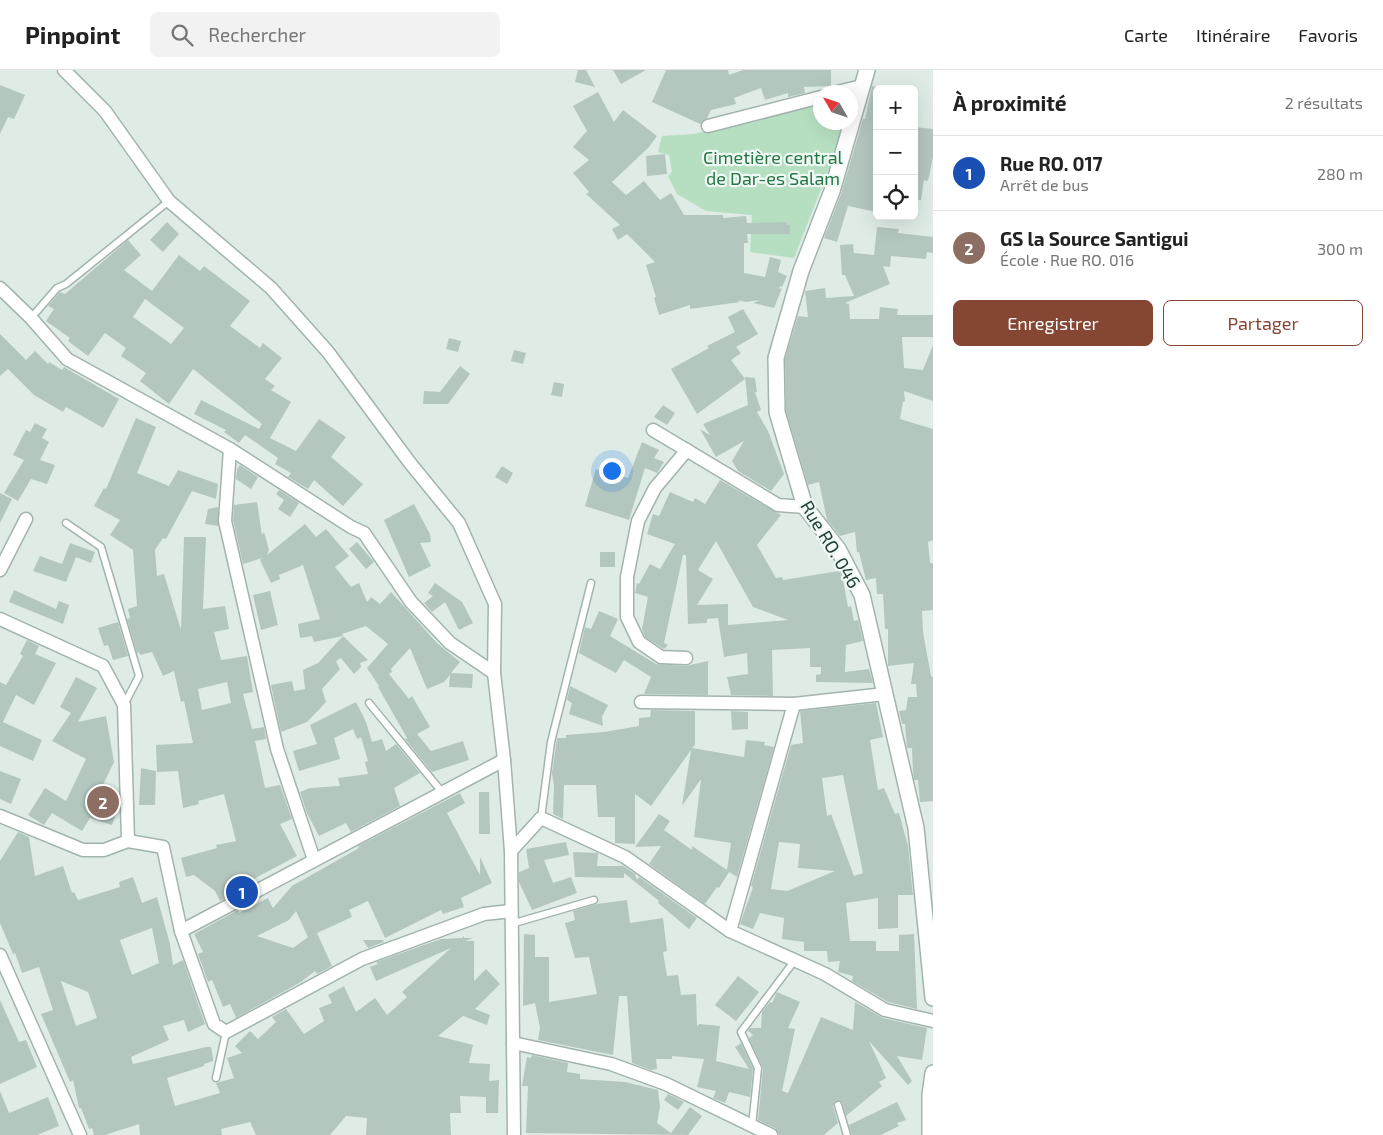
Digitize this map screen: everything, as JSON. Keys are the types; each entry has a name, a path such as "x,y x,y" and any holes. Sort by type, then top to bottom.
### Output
{"street":[{"path":"64,70 105,111 169,200 271,288 328,352 410,463 459,522 495,604 494,673 504,760 511,851 514,1135"},
{"name":"Rue RO. 046","path":"867,70 832,191 801,271 776,358 777,412 805,507 838,549 862,595 916,828 933,998"},
{"path":"858,87 862,86"},
{"path":"708,126 813,99"},
{"path":"0,288 31,318 67,359 230,449 351,527 364,533 411,602 450,643 494,673"},
{"path":"653,430 778,505 805,507"},
{"path":"230,449 225,521 277,749 314,860"},
{"path":"686,658 661,657 639,642 627,617 627,577 638,521 655,488 687,450"},
{"path":"0,570 26,519"},
{"path":"0,619 103,666 124,705 128,841"},
{"path":"641,702 794,704 885,694"},
{"path":"730,931 794,704"},
{"path":"181,931 504,760"},
{"path":"0,816 83,850 104,850 128,841 163,847 181,931 214,1024 226,1032 362,959 484,914 511,911"},
{"path":"511,851 541,818 625,857 730,931 825,974 885,1010 933,1021"},
{"path":"0,955 80,1135"},
{"path":"513,1043 611,1064 666,1084 770,1135"},
{"path":"930,1135 930,1095 933,1072"}],"lane":[{"path":"31,318 58,288 66,284 169,200"},
{"path":"66,523 101,547 139,676 124,705"},
{"path":"541,818 551,742 591,584"},
{"path":"368,703 442,792"},
{"path":"511,924 594,900"},
{"path":"752,1126 758,1068 740,1032 795,960"},
{"path":"216,1078 226,1032"},
{"path":"838,1105 847,1135"}],"green space":[{"name":"Cimetière central de Dar-es Salam","path":"813,104 813,130 844,130 794,258 750,252 752,215 706,211 677,194 668,176 672,172 669,155 658,152 662,136 694,134"}],"building":[{"path":"578,70 586,70 595,87 575,82"},
{"path":"613,70 646,70 621,84"},
{"path":"666,70 728,70 729,75 743,70 831,70 831,85 804,87 805,93 788,97 788,93 765,100 761,88 734,98 736,104 711,110 707,118 700,124 652,102"},
{"path":"0,85 25,95 14,119 8,117 0,134"},
{"path":"873,86 873,211 848,206 837,242 824,238 841,194 863,119 865,119"},
{"path":"598,92 614,122 623,110 657,136 649,147 612,182 626,195 644,181 660,200 671,193 684,215 723,215 723,218 746,216 747,223 787,222 787,225 790,225 790,234 747,234 748,243 744,243 744,273 765,277 770,257 781,260 778,272 787,276 782,287 780,286 779,289 782,288 774,308 753,303 760,300 746,302 738,300 740,302 690,309 690,305 659,315 654,298 656,297 646,265 655,262 627,234 618,240 612,229 620,225 586,194 589,192 573,173 589,160 573,147 587,131 573,106"},
{"path":"918,127 933,129 933,157 928,181 924,180 921,200 918,200"},
{"path":"665,154 667,174 647,176 646,156"},
{"path":"167,222 179,234 163,252 150,240"},
{"path":"877,227 899,229 898,233 933,237 933,253 927,252 926,259 891,256 890,267 883,266 890,284 845,303 849,304 850,319 879,319 880,307 898,309 897,315 933,315 933,337 902,337 904,368 923,370 933,345 933,401 904,391 905,401 903,402 900,419 933,429 933,540 928,542 930,563 933,563 933,610 922,611 923,632 931,676 933,677 933,801 920,802 918,780 914,780 912,748 907,748 905,724 902,724 899,711 906,710 908,697 917,697 916,684 911,684 914,663 888,666 888,629 885,629 883,594 877,594 876,578 866,580 859,552 857,552 855,532 840,536 827,520 819,482 808,485 786,411 785,359 798,316 808,317 805,291 825,288 826,298 854,296 845,275 842,275 840,245 853,244 854,253 874,255"},
{"path":"128,240 141,255 124,270 152,291 179,255 200,271 204,266 250,301 230,326 260,348 263,343 282,358 265,379 275,386 271,390 291,402 270,438 296,451 319,419 346,437 331,457 363,484 343,506 314,480 308,489 288,477 291,473 275,464 278,458 245,435 239,443 224,432 226,430 194,414 201,400 259,429 262,424 193,369 169,404 140,381 146,373 121,356 126,348 105,333 88,356 68,341 70,338 46,321 54,309 48,306 60,292 65,294","holes":["145,299 184,328 171,344 133,317"]},
{"path":"743,309 758,334 736,347 741,353 731,360 745,379 697,414 671,369 709,348 707,346 735,332 728,317"},
{"path":"0,334 26,360 35,351 48,364 49,362 62,370 64,367 119,399 103,428 66,407 63,412 34,395 8,369 0,376"},
{"path":"449,338 461,341 458,352 446,349"},
{"path":"514,350 526,353 523,364 511,361"},
{"path":"460,366 470,374 448,404 423,404 424,391 440,392"},
{"path":"745,377 755,378 757,392 755,392 761,410 757,412 768,431 784,474 771,491 738,471 732,461 744,441 716,457 700,429 710,435 703,424 748,405"},
{"path":"554,382 564,384 562,397 551,395"},
{"path":"663,405 675,413 667,425 654,417"},
{"path":"136,418 156,427 137,473 169,486 178,470 218,484 216,499 192,491 166,539 163,538 155,550 157,576 164,574 181,630 184,537 206,537 203,609 225,606 229,629 214,632 221,660 247,656 253,692 243,694 252,729 264,727 266,739 255,741 265,788 280,785 292,819 280,824 297,856 244,884 245,887 229,890 232,895 220,901 215,891 194,875 186,877 181,858 217,848 216,845 236,841 224,794 198,801 199,804 183,808 178,771 157,772 156,745 193,743 184,701 181,702 174,671 163,676 152,652 140,655 139,652 137,653 127,619 130,618 128,609 137,606 133,550 110,535 120,520 94,506 104,488 106,489","holes":["227,682 231,703 202,710 198,689"]},
{"path":"35,423 47,429 42,438 49,442 40,460 55,465 47,484 31,479 18,501 4,493 24,460 13,455 26,430 30,432"},
{"path":"642,442 659,450 654,458 664,462 657,473 645,468 629,520 585,506 596,469 628,478"},
{"path":"240,465 258,477 251,489 236,479 237,469"},
{"path":"502,466 513,473 507,484 495,477"},
{"path":"720,480 781,515 757,545 776,578 782,577 783,580 839,571 843,580 848,607 851,606 854,621 858,620 863,641 846,645 845,672 869,669 873,683 816,682 816,675 821,674 821,667 810,667 810,648 772,650 773,696 731,695 727,677 748,674 747,653 724,657 718,618 707,619 707,623 688,624 686,555 683,555 664,643 668,645 664,649 645,637 642,629 648,597 635,593 637,583 639,584 650,564 660,569 675,544 647,534 653,514 659,516 670,492 693,502 695,498 705,504","holes":["716,541 753,607 788,620 728,625 728,604 697,605 713,579 698,570"]},
{"path":"279,490 299,503 290,517 278,509 284,500 276,494"},
{"path":"0,493 12,499 0,523"},
{"path":"257,502 262,535 264,532 269,550 267,555 305,524 316,537 326,529 349,556 335,567 351,587 359,583 367,602 371,597 380,604 391,592 437,643 460,662 451,673 473,674 472,688 449,687 450,675 444,682 427,689 410,648 391,669 392,672 389,674 409,699 412,696 430,727 417,734 431,751 463,741 469,760 432,772 405,739 407,738 367,668 388,644 366,626 342,634 343,636 314,642 312,636 300,638 298,624 320,619 303,565 279,575 280,579 271,583 260,560 262,558 243,564 233,520 234,505"},
{"path":"414,504 430,534 431,542 420,543 431,566 409,577 384,520"},
{"path":"218,507 218,526 205,524 208,509"},
{"path":"357,542 374,562 366,569 349,549"},
{"path":"70,543 95,552 91,563 76,557 66,582 33,571 40,556 62,564"},
{"path":"600,552 615,552 615,567 600,567"},
{"path":"435,583 462,602 473,623 459,630 445,602 432,612 424,603 433,596 428,593"},
{"path":"14,590 56,609 59,601 69,605 63,624 9,602"},
{"path":"270,591 278,625 261,630 253,595"},
{"path":"599,611 618,619 610,636 656,664 686,666 708,661 708,695 644,694 651,677 624,660 616,673 579,653 585,627 591,629"},
{"path":"118,622 128,656 113,660 108,645 104,646 98,628"},
{"path":"343,636 368,660 360,663 361,667 354,674 341,658 336,661 340,669 322,689 326,702 307,722 281,732 271,685 292,681 294,691 305,689 303,670 318,663"},
{"path":"27,640 39,646 35,654 56,663 34,705 16,695 3,722 42,740 33,761 0,746 0,682 6,685 23,656 20,654"},
{"path":"76,677 97,688 78,722 106,716 114,762 95,801 118,808 112,825 90,818 82,831 52,813 44,825 28,815 45,788 66,801 86,759 52,741 71,713 60,707"},
{"path":"570,686 608,705 602,717 603,726 569,714 572,703 567,700"},
{"path":"356,702 366,722 372,742 382,739 386,751 396,744 420,773 394,788 400,806 351,832 346,823 319,836 307,813 300,792 310,788 340,786 338,778 368,774 365,762 368,761 361,737 357,739 353,729 334,738 340,759 299,771 293,751 317,744 310,725"},
{"path":"876,703 883,737 870,740 878,790 884,788 895,814 899,813 908,846 913,895 898,895 898,928 878,929 878,898 846,903 850,941 876,941 876,951 899,951 899,935 914,934 917,1009 888,1002 852,981 853,976 838,972 840,961 828,962 827,951 804,951 804,942 782,939 784,918 760,913 753,929 740,924 753,887 751,886 791,745 803,743 800,711","holes":["843,775 863,873 854,876 831,814 827,816 822,778","779,842 800,844 798,868 835,871 787,891 771,889"]},
{"path":"651,710 695,711 695,745 692,748 744,757 746,740 765,742 764,745 774,747 737,877 729,872 719,888 717,887 705,904 649,864 661,846 635,847 659,814 670,821 664,830 692,850 692,846 727,870 731,843 694,837 701,779 682,806 691,750 651,806 635,794 635,844 615,843 615,817 598,817 596,785 564,785 563,819 553,814 554,786 552,773 557,738 566,738 566,735 604,732 639,726 639,718 650,717"},
{"path":"731,711 748,712 748,729 732,730"},
{"path":"141,768 156,771 155,805 139,805"},
{"path":"0,771 21,779 11,804 0,799"},
{"path":"479,792 489,792 490,834 479,834"},
{"path":"460,793 465,803 447,813 480,875 480,857 492,883 461,898 464,907 443,914 441,910 385,938 368,901 349,910 352,917 317,933 332,966 317,974 315,971 301,982 236,1018 230,1004 223,1007 212,980 208,982 198,954 203,952 194,934 238,910 239,913 268,898 273,908 292,886 359,848 358,846","holes":["296,911 308,937 293,948 257,936 289,920"]},
{"path":"18,832 29,837 35,876 63,866 72,893 74,892 78,900 120,887 119,882 133,877 142,903 157,897 170,944 173,965 183,960 205,1024 188,1032 184,1020 163,1026 169,1040 131,1057 133,1064 206,1047 211,1047 213,1057 213,1061 204,1064 204,1066 167,1078 175,1106 220,1093 216,1083 234,1078 227,1058 242,1053 235,1046 250,1031 258,1039 276,1022 272,1017 286,1009 304,1034 324,1021 319,1008 332,1003 328,995 344,986 356,1012 375,998 387,1015 407,997 402,992 451,948 376,981 370,967 378,964 376,962 441,939 462,938 464,936 464,938 473,938 465,941 474,941 474,981 486,969 500,984 475,1009 490,1015 487,1025 463,1016 438,1036 473,1045 469,1063 490,1064 489,1081 499,1080 498,1113 486,1113 486,1097 460,1096 461,1113 450,1113 451,1135 366,1135 367,1118 346,1116 330,1135 256,1135 250,1122 221,1129 222,1135 140,1135 139,1124 105,1135 94,1135 92,1128 89,1129 81,1108 79,1108 73,1080 70,1082 41,1014 53,1010 39,967 22,973 15,953 13,954 0,923 0,861","holes":["152,928 159,963 132,975 120,940","61,981 88,992 97,1018 76,1026"]},
{"path":"566,842 569,855 544,860 553,883 571,877 577,893 532,910 519,882 519,872 529,868 526,849"},
{"path":"573,852 598,853 597,866 623,866 635,874 637,880 639,877 697,918 689,929 658,903 659,901 624,873 624,878 575,877"},
{"path":"627,900 630,923 663,918 667,951 663,952 667,976 678,975 681,995 696,994 697,1026 699,1024 720,1026 716,1061 749,1069 735,1047 741,1043 753,1069 750,1097 729,1092 725,1103 713,1098 716,1091 697,1087 704,1059 672,1056 672,1059 656,1059 657,1069 651,1070 632,1063 627,996 619,996 613,1055 538,1040 540,1028 535,1003 523,1006 524,934 535,935 535,957 549,957 549,1002 597,994 589,957 575,958 565,923 575,920 573,911 597,904"},
{"path":"363,940 383,940 384,942 368,948"},
{"path":"738,976 759,992 736,1021 715,1005"},
{"path":"777,992 800,1002 788,1028 795,1029 782,1091 788,1093 821,1017 853,1030 855,1002 883,1018 927,1028 922,1060 897,1056 912,1081 908,1085 869,1041 886,1078 879,1082 882,1086 846,1116 842,1102 835,1101 833,1106 838,1123 824,1135 779,1135 775,1128 758,1120 763,1068 749,1038 753,1035 748,1031 750,1028 761,1028 762,1012 770,1002 772,1003"},
{"path":"0,1000 19,1042 26,1040 37,1067 0,1084"},
{"path":"532,1055 568,1063 567,1072 580,1074 580,1079 625,1082 658,1090 660,1107 657,1123 671,1133 690,1107 702,1116 688,1135 526,1133 528,1086 522,1086 527,1057 531,1058"},
{"path":"0,1091 9,1113 48,1097 59,1126 37,1135 0,1135"},
{"path":"668,1094 684,1102 678,1110 664,1100"},
{"path":"897,1102 906,1120 897,1123 899,1126 881,1135 852,1135 849,1125"}],"place":[{"name":"GS la Source Santigui","path":"103,802"},
{"name":"Rue RO. 017","path":"242,892"}]}
